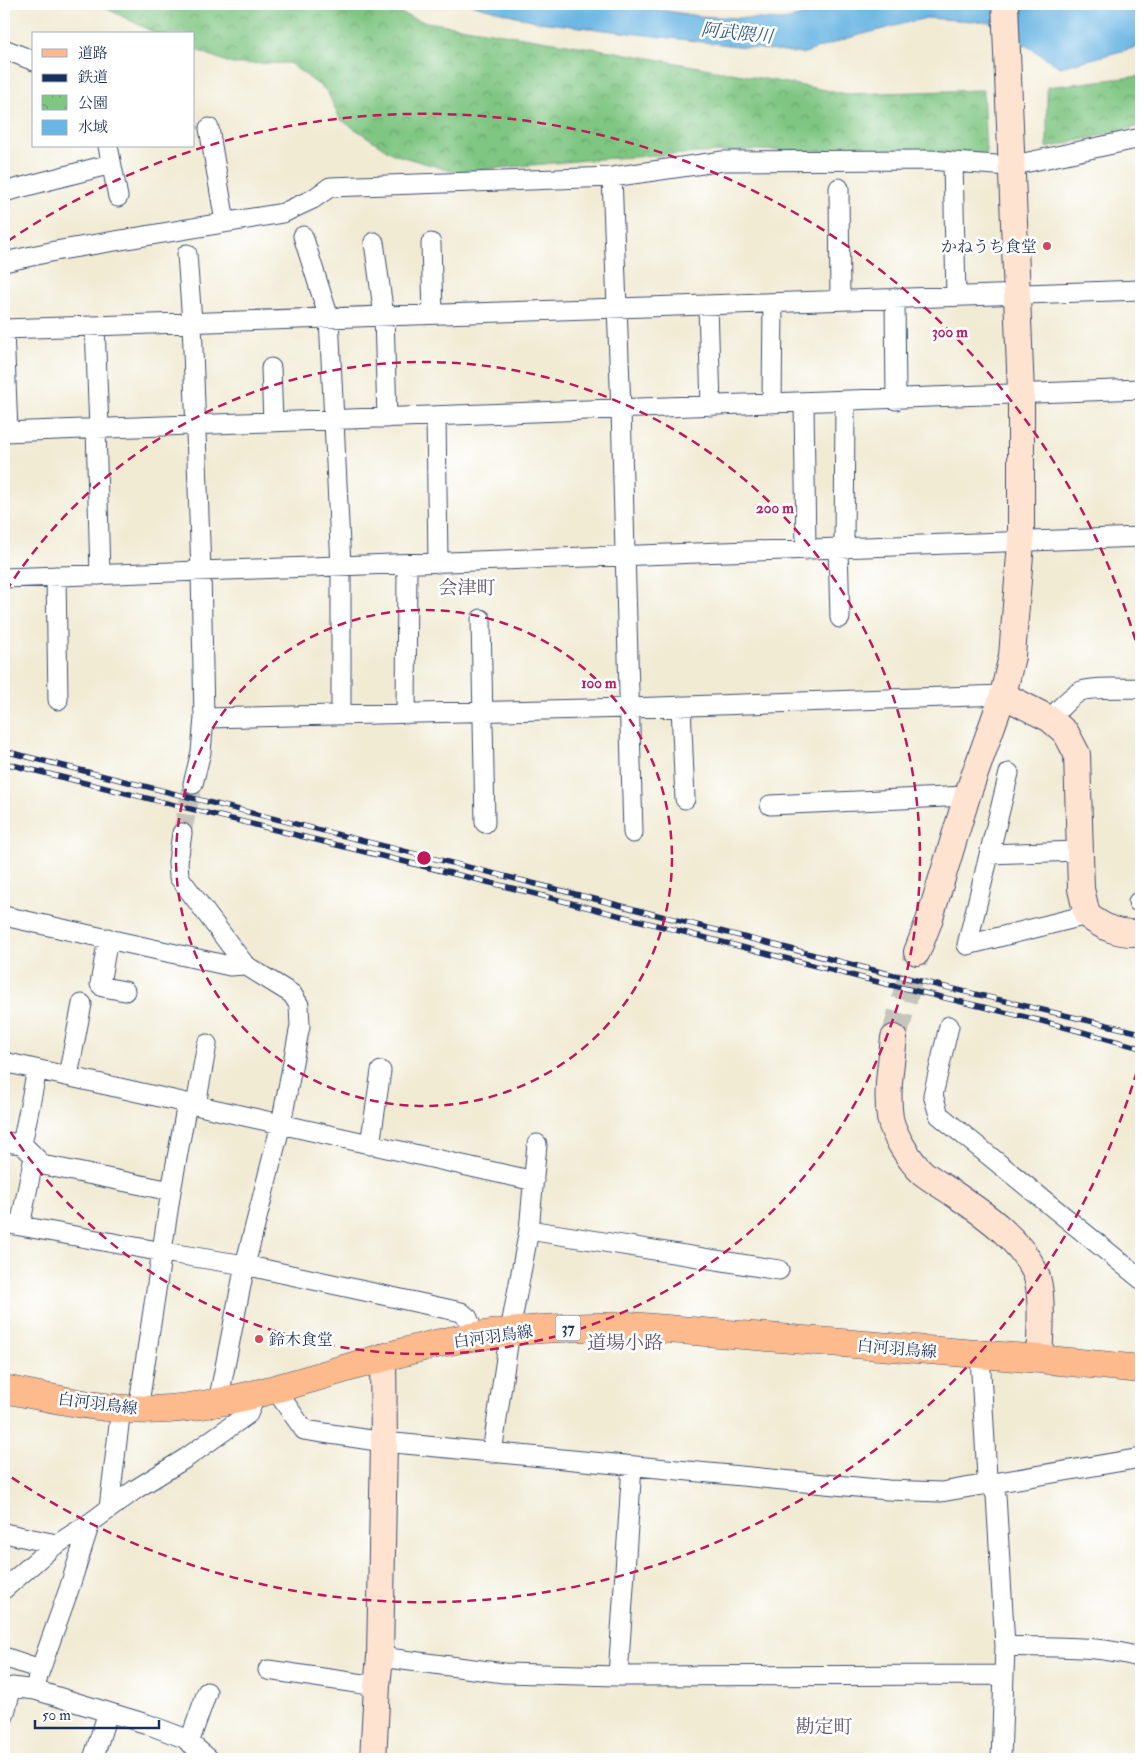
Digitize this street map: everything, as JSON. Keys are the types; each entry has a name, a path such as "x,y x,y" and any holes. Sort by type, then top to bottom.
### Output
{"main road":[{"name":"白河羽鳥線","path":"4,1389 86,1404 129,1409 169,1409 218,1402 265,1392 383,1357 475,1336 510,1331 630,1326 1141,1369"}],"street":[{"path":"917,952 929,921 967,796 1003,695 1012,656 1021,542 1021,393 1005,4"},
{"path":"4,49 32,60"},
{"path":"209,128 225,222"},
{"path":"4,262 56,250 283,213 330,187 612,176 723,161 930,160 953,162 1010,159 1141,138"},
{"path":"4,192 110,155 118,197"},
{"path":"953,162 956,296"},
{"path":"612,176 621,410 632,833"},
{"path":"839,188 840,300"},
{"path":"303,236 329,318 341,566 341,715"},
{"path":"374,242 384,316 387,418"},
{"path":"431,243 433,314"},
{"path":"187,254 196,425 204,718 201,752 193,784"},
{"path":"1141,290 4,329 6,432 845,402 1141,389"},
{"path":"895,298 896,400"},
{"path":"772,404 773,303"},
{"path":"708,305 711,406"},
{"path":"95,326 100,575"},
{"path":"271,368 273,422"},
{"path":"840,618 845,402"},
{"path":"804,403 806,550"},
{"path":"436,416 438,563"},
{"path":"4,578 1141,538"},
{"path":"406,714 407,564"},
{"path":"56,576 58,700"},
{"path":"482,619 485,823"},
{"path":"1050,719 1071,698 1081,691 1141,688"},
{"path":"204,718 630,708 1003,695 1050,719 1066,733 1078,754 1082,889 1087,915 1103,927 1120,932 1141,933"},
{"path":"681,706 685,799"},
{"path":"1009,773 967,945 1087,915"},
{"path":"770,805 967,796"},
{"path":"182,834 178,862 179,877 245,965 292,994 299,1005 300,1026 280,1124 245,1265 218,1402"},
{"path":"989,854 1080,851"},
{"path":"4,916 230,966 245,965"},
{"path":"108,938 100,984 103,987 125,991"},
{"path":"68,1076 82,1004"},
{"path":"949,1026 932,1094 939,1115 1141,1279"},
{"path":"894,1038 889,1078 890,1118 901,1144 910,1159 922,1172 996,1224 1022,1251 1036,1273 1040,1307 1039,1359"},
{"path":"109,1508 163,1252 171,1191 206,1044"},
{"path":"4,1062 534,1182"},
{"path":"37,1070 20,1148 12,1224 245,1265 461,1312 468,1318 475,1336"},
{"path":"370,1145 381,1071"},
{"path":"492,1453 510,1331 529,1230 536,1144"},
{"path":"20,1148 43,1165 171,1191"},
{"path":"529,1230 780,1270"},
{"path":"980,1355 986,1477 996,1495 1005,1646 1001,1759"},
{"path":"373,1759 380,1657 384,1442 383,1357"},
{"path":"4,1590 56,1544 90,1523 136,1489 186,1458 248,1414 265,1392 304,1430 384,1442 888,1490 941,1492 1141,1458"},
{"path":"618,1676 632,1466"},
{"path":"35,1690 40,1669 69,1590 90,1523"},
{"path":"4,1533 56,1544"},
{"path":"1005,1646 1108,1650 1141,1658"},
{"path":"4,1657 40,1669"},
{"path":"380,1657 504,1673 618,1676 1003,1675"},
{"path":"268,1670 377,1686"},
{"path":"4,1716 12,1687 35,1690 184,1738 209,1759"},
{"path":"189,1743 206,1692"},
{"path":"93,1759 108,1712"}],"green space":[{"path":"98,4 375,4 421,21 611,51 847,94 983,90 986,154 754,150 598,159 455,172 393,154 340,119 327,91 289,63 232,64 195,49 195,32 153,32"},
{"path":"1141,76 1141,126 1047,148 1047,87"}],"water":[{"name":"阿武隈川","path":"470,4 622,4 699,16 784,20 823,11 840,4 1121,4 1141,7 1141,46 1060,67 989,22 926,18 848,38 802,54 539,22"}],"tunnel":[{"path":"182,833 193,784"},
{"path":"894,1038 917,952"}],"railway":[{"path":"4,751 877,971 1141,1033"},
{"path":"4,763 528,892 874,981 1042,1021 1141,1048"}],"place":[{"name":"かねうち食堂","path":"1047,246"},
{"name":"鈴木食堂","path":"259,1339"}],"district":[{"name":"会津町","path":"467,587"},
{"name":"道場小路","path":"625,1342"},
{"name":"勘定町","path":"824,1726"}]}
